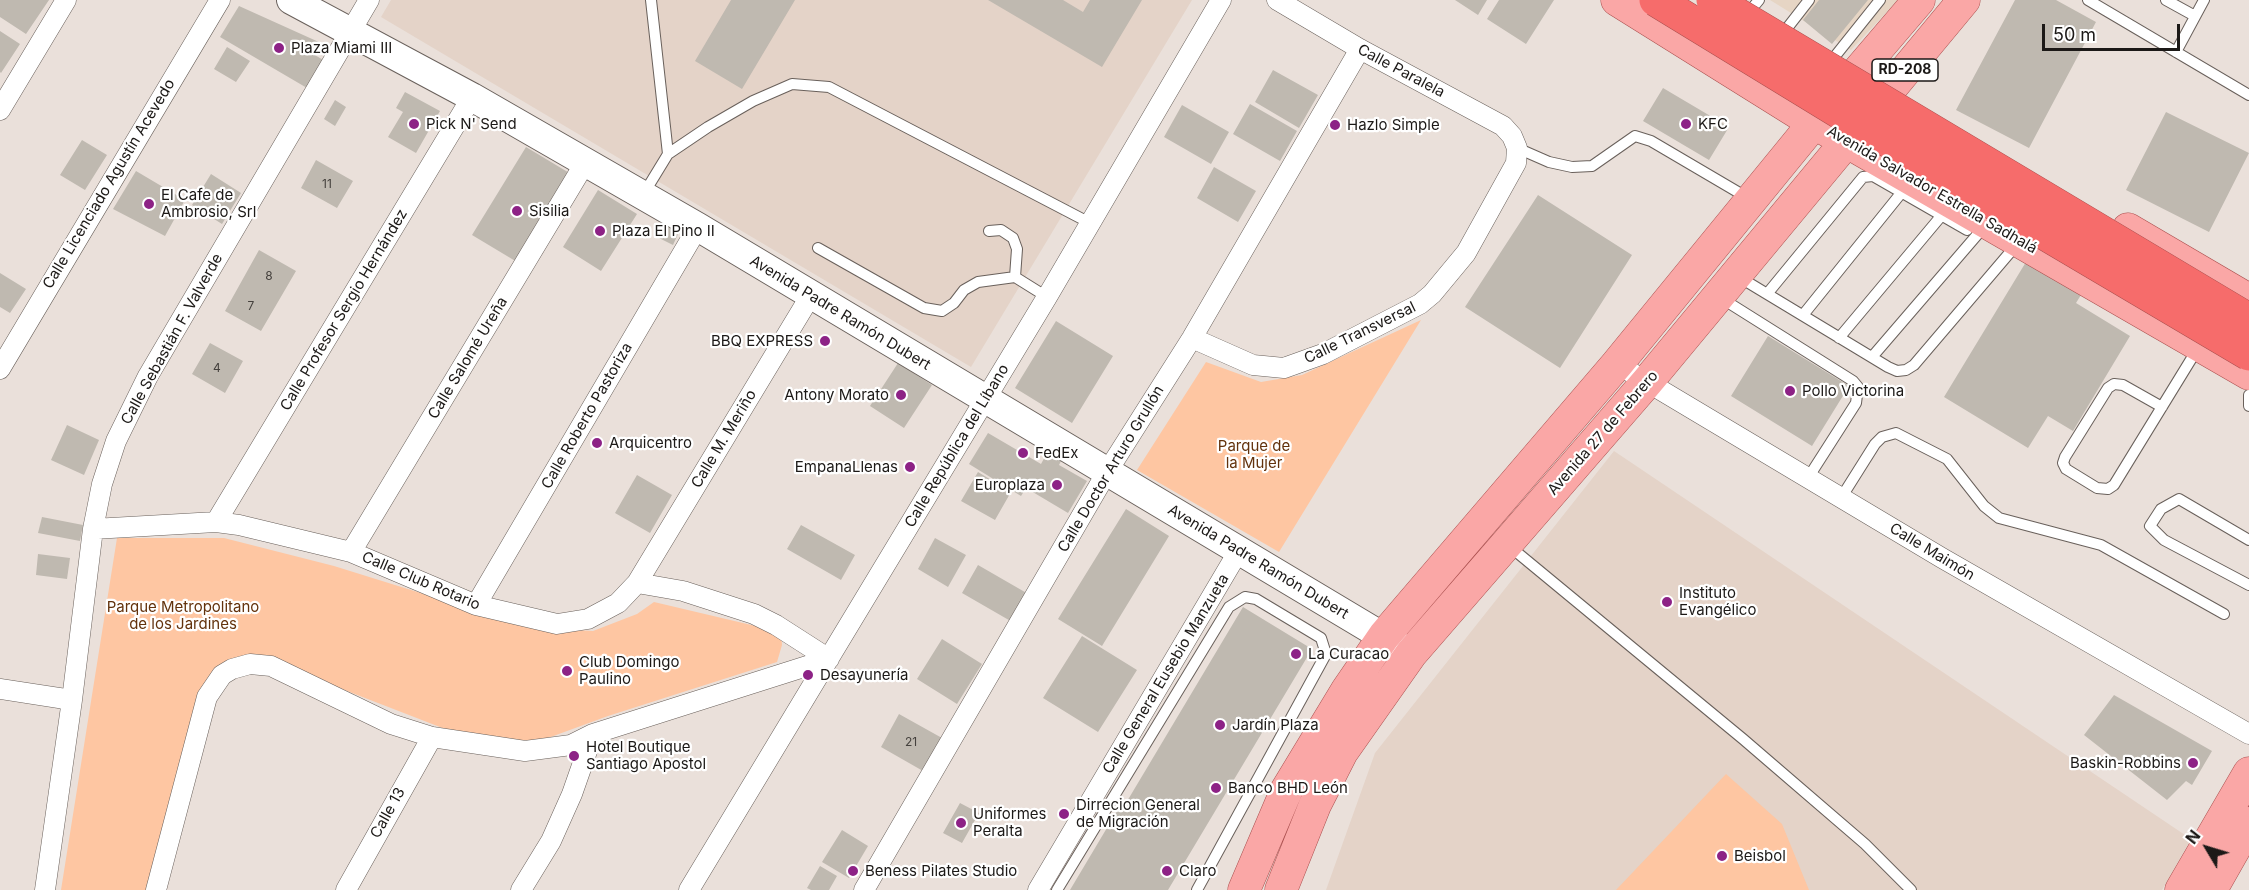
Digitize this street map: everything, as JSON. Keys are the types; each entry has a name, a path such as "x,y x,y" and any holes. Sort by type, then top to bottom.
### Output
{"highway":[{"name":"Avenida Salvador Estrella Sadhalá","path":"1656,0 1851,120 2249,354"},
{"path":"1713,0 2249,320"}],"main road":[{"name":"Avenida Salvador Estrella Sadhalá","path":"1617,0 1848,142 2011,247 2199,345 2249,374"},
{"name":"RD-208","path":"1847,62 1919,0"},
{"name":"Avenida 27 de Febrero","path":"1281,890 1315,805 1342,752 1411,654 1647,382 1964,0"},
{"path":"1752,2 1788,27 2249,300"},
{"path":"1244,890 1287,789 1347,690 1384,636 1617,364 1814,123 1847,62"},
{"path":"2181,890 2249,773"},
{"path":"2211,890 2249,823"}],"street":[{"path":"0,110 66,0"},
{"name":"Calle Licenciado Agustín Acevedo","path":"0,369 220,0"},
{"name":"Avenida Padre Ramón Dubert","path":"291,0 472,97 698,227 1411,654"},
{"name":"Calle Sebastián F. Valverde","path":"45,890 93,528 102,484 116,441 148,376 369,0"},
{"name":"Calle República del Líbano","path":"689,890 1047,297 1221,0"},
{"name":"Calle Paralela","path":"1277,0 1360,49 1503,126 1512,136 1517,148"},
{"name":"Calle Doctor Arturo Grullón","path":"864,890 1107,472 1192,338 1360,49"},
{"name":"Calle Profesor Sergio Hernández","path":"216,522 472,97"},
{"name":"Calle Transversal","path":"1192,338 1253,365 1284,368 1323,354 1419,304 1432,294 1466,253 1510,176 1516,163 1517,148"},
{"name":"Calle Salomé Ureña","path":"351,552 585,163"},
{"name":"Calle Roberto Pastoriza","path":"476,605 698,227"},
{"name":"Calle M. Meriño","path":"637,583 811,295"},
{"name":"Calle Maimón","path":"1617,364 1841,498 2249,734"},
{"name":"Calle Club Rotario","path":"93,528 216,522 351,552 476,605 530,620 557,624 573,623 602,613 618,603 637,583"},
{"name":"Calle General Eusebio Manzueta","path":"1038,890 1238,552"},
{"path":"637,583 683,591 754,614 777,624 829,659"},
{"path":"156,890 207,697 222,675 250,664 271,666 391,724 432,737 525,751 571,745 593,734 829,659"},
{"path":"0,689 72,700"},
{"path":"521,890 551,841 572,794 593,734"},
{"name":"Calle 13","path":"346,890 432,737"}],"lane":[{"path":"651,0 668,154"},
{"path":"1788,27 1809,0"},
{"path":"1847,62 1880,0"},
{"path":"2088,0 2249,95"},
{"path":"2166,0 2195,16"},
{"path":"2176,52 2204,0"},
{"path":"642,196 668,154 753,101 792,84 830,87 1090,223"},
{"path":"1517,148 1549,162 1572,167 1592,166 1635,136 1651,141 1751,200"},
{"path":"1767,294 1859,180 1873,176 1982,237 1872,357"},
{"path":"1803,315 1902,192"},
{"path":"1839,338 1942,215"},
{"path":"989,231 1001,230 1013,238 1017,249 1015,277"},
{"path":"1727,286 1767,294 1897,371 1906,370 1914,365 2011,247"},
{"path":"818,248 924,308 942,311 954,303 964,290 978,282 1015,277 1047,297"},
{"path":"1727,286 1858,387 1856,403 1808,478"},
{"path":"2162,407 2123,385 2114,384 2108,387 2065,457 2063,463 2066,470 2097,488 2108,489 2114,485 2162,407 2199,345"},
{"path":"2249,396 2249,406"},
{"path":"1841,498 1875,444 1882,437 1896,433 1947,459 1984,506 1999,518 2101,545 2224,614"},
{"path":"2249,540 2179,499 2161,509 2150,526 2164,540 2249,585"},
{"path":"1506,544 1743,739 1864,844 1911,890"},
{"path":"1057,890 1229,608 1245,597 1256,599 1321,638 1326,654 1197,890"}],"shaded area":[{"path":"391,0 1192,0 971,367 381,17"},
{"path":"1770,0 1898,0 1851,50"},
{"name":"Instituto Evangélico","path":"1614,451 2191,839 2162,890 1326,890 1375,753"}],"green space":[{"name":"Parque de la Mujer","path":"1421,320 1279,552 1137,470 1206,362 1261,382 1302,375"},
{"name":"Parque Metropolitano de los Jardines","path":"117,538 224,538 334,566 533,628 593,631 637,614 654,602 781,632 782,645 777,662 608,716 507,753 298,672 248,664 201,700 159,890 61,890"},
{"name":"Beisbol","path":"1726,774 1782,824 1809,890 1616,890"}],"building":[{"path":"0,0 49,0 26,34 0,17"},
{"path":"731,0 795,0 742,89 695,61"},
{"path":"988,0 1063,0 1083,12 1090,0 1142,0 1102,67"},
{"path":"1455,0 1487,0 1478,15"},
{"path":"1499,0 1554,0 1526,44 1487,19"},
{"path":"1819,0 1868,0 1832,44 1803,20"},
{"path":"2015,0 2056,0 2096,22 2029,148 1956,110"},
{"name":"Plaza Miami III","path":"239,6 321,43 313,54 325,61 307,88 220,37"},
{"path":"0,31 20,44 1,73 0,72"},
{"path":"227,47 250,61 236,82 214,69"},
{"path":"1273,70 1318,95 1299,128 1255,102"},
{"name":"KFC","path":"1663,88 1729,127 1709,160 1643,121"},
{"name":"Pick N' Send","path":"405,92 440,111 416,153 388,137 403,112 396,108"},
{"path":"335,100 346,107 335,126 324,119"},
{"path":"1250,104 1297,131 1280,161 1233,134"},
{"path":"1182,105 1229,132 1211,164 1164,137"},
{"path":"2166,112 2249,153 2209,232 2126,190"},
{"path":"82,140 107,155 85,190 60,175"},
{"name":"Sisilia","path":"526,147 571,174 517,262 472,235"},
{"path":"316,160 353,181 337,208 301,188"},
{"path":"1214,167 1256,191 1238,222 1197,198"},
{"name":"El Cafe de Ambrosio, Srl","path":"136,171 185,200 165,236 113,209"},
{"path":"211,174 241,193 222,224 192,205"},
{"name":"Plaza El Pino II","path":"598,190 637,214 601,271 563,247"},
{"path":"1538,195 1632,255 1560,368 1465,307"},
{"path":"665,226 679,232 673,245 659,238"},
{"path":"259,250 296,271 261,331 225,311"},
{"path":"2029,257 2084,290 2076,303 2130,336 2073,431 2048,416 2028,448 1944,397"},
{"path":"0,273 26,289 10,313 0,307"},
{"path":"1056,321 1113,356 1072,423 1015,388"},
{"name":"Pollo Victorina","path":"1768,336 1849,386 1812,446 1731,396"},
{"path":"210,343 243,361 225,393 192,374"},
{"name":"Antony Morato","path":"898,363 932,385 904,428 870,406"},
{"path":"67,425 99,440 84,475 51,460"},
{"path":"988,433 1041,464 1047,453 1061,461 1059,465 1087,481 1068,513 1026,488 1021,496 969,464"},
{"path":"978,472 1011,492 995,520 961,501"},
{"path":"637,475 672,495 650,533 615,513"},
{"path":"1126,509 1169,536 1102,646 1058,619"},
{"path":"42,517 83,525 80,541 38,533"},
{"path":"801,525 855,555 841,580 787,549"},
{"path":"935,538 966,555 948,587 918,569"},
{"path":"38,554 70,558 67,579 36,575"},
{"path":"978,565 1030,595 1014,623 962,593"},
{"name":"Jardín Plaza","path":"1243,607 1312,649 1168,890 1070,890 1123,801 1126,803"},
{"path":"1082,636 1137,670 1098,732 1043,698"},
{"path":"942,639 982,664 957,704 917,679"},
{"path":"2114,695 2212,751 2192,785 2186,781 2167,800 2084,735"},
{"path":"899,714 942,738 923,771 881,747"},
{"name":"Uniformes Peralta","path":"960,803 979,813 962,843 943,833"},
{"path":"842,830 868,846 849,878 822,862"},
{"path":"820,866 837,876 829,890 811,890 807,888"}],"place":[{"name":"Plaza Miami III","path":"279,48"},
{"name":"Pick N' Send","path":"414,124"},
{"name":"KFC","path":"1686,124"},
{"name":"Hazlo Simple","path":"1335,125"},
{"name":"El Cafe de Ambrosio, Srl","path":"149,204"},
{"name":"Sisilia","path":"517,211"},
{"name":"Plaza El Pino II","path":"600,231"},
{"name":"BBQ EXPRESS","path":"825,341"},
{"name":"Pollo Victorina","path":"1790,391"},
{"name":"Antony Morato","path":"901,395"},
{"name":"Arquicentro","path":"597,443"},
{"name":"FedEx","path":"1023,453"},
{"name":"EmpanaLlenas","path":"910,467"},
{"name":"Europlaza","path":"1057,485"},
{"name":"Instituto Evangélico","path":"1667,602"},
{"name":"La Curacao","path":"1296,654"},
{"name":"Club Domingo Paulino","path":"567,671"},
{"name":"Desayunería","path":"808,675"},
{"name":"Jardín Plaza","path":"1220,725"},
{"name":"Hotel Boutique Santiago Apostol","path":"574,756"},
{"name":"Baskin-Robbins","path":"2193,763"},
{"name":"Banco BHD León","path":"1216,788"},
{"name":"Dirrecion General de Migración","path":"1064,814"},
{"name":"Uniformes Peralta","path":"961,823"},
{"name":"Beisbol","path":"1722,856"},
{"name":"Beness Pilates Studio","path":"853,871"},
{"name":"Claro","path":"1167,871"}]}
